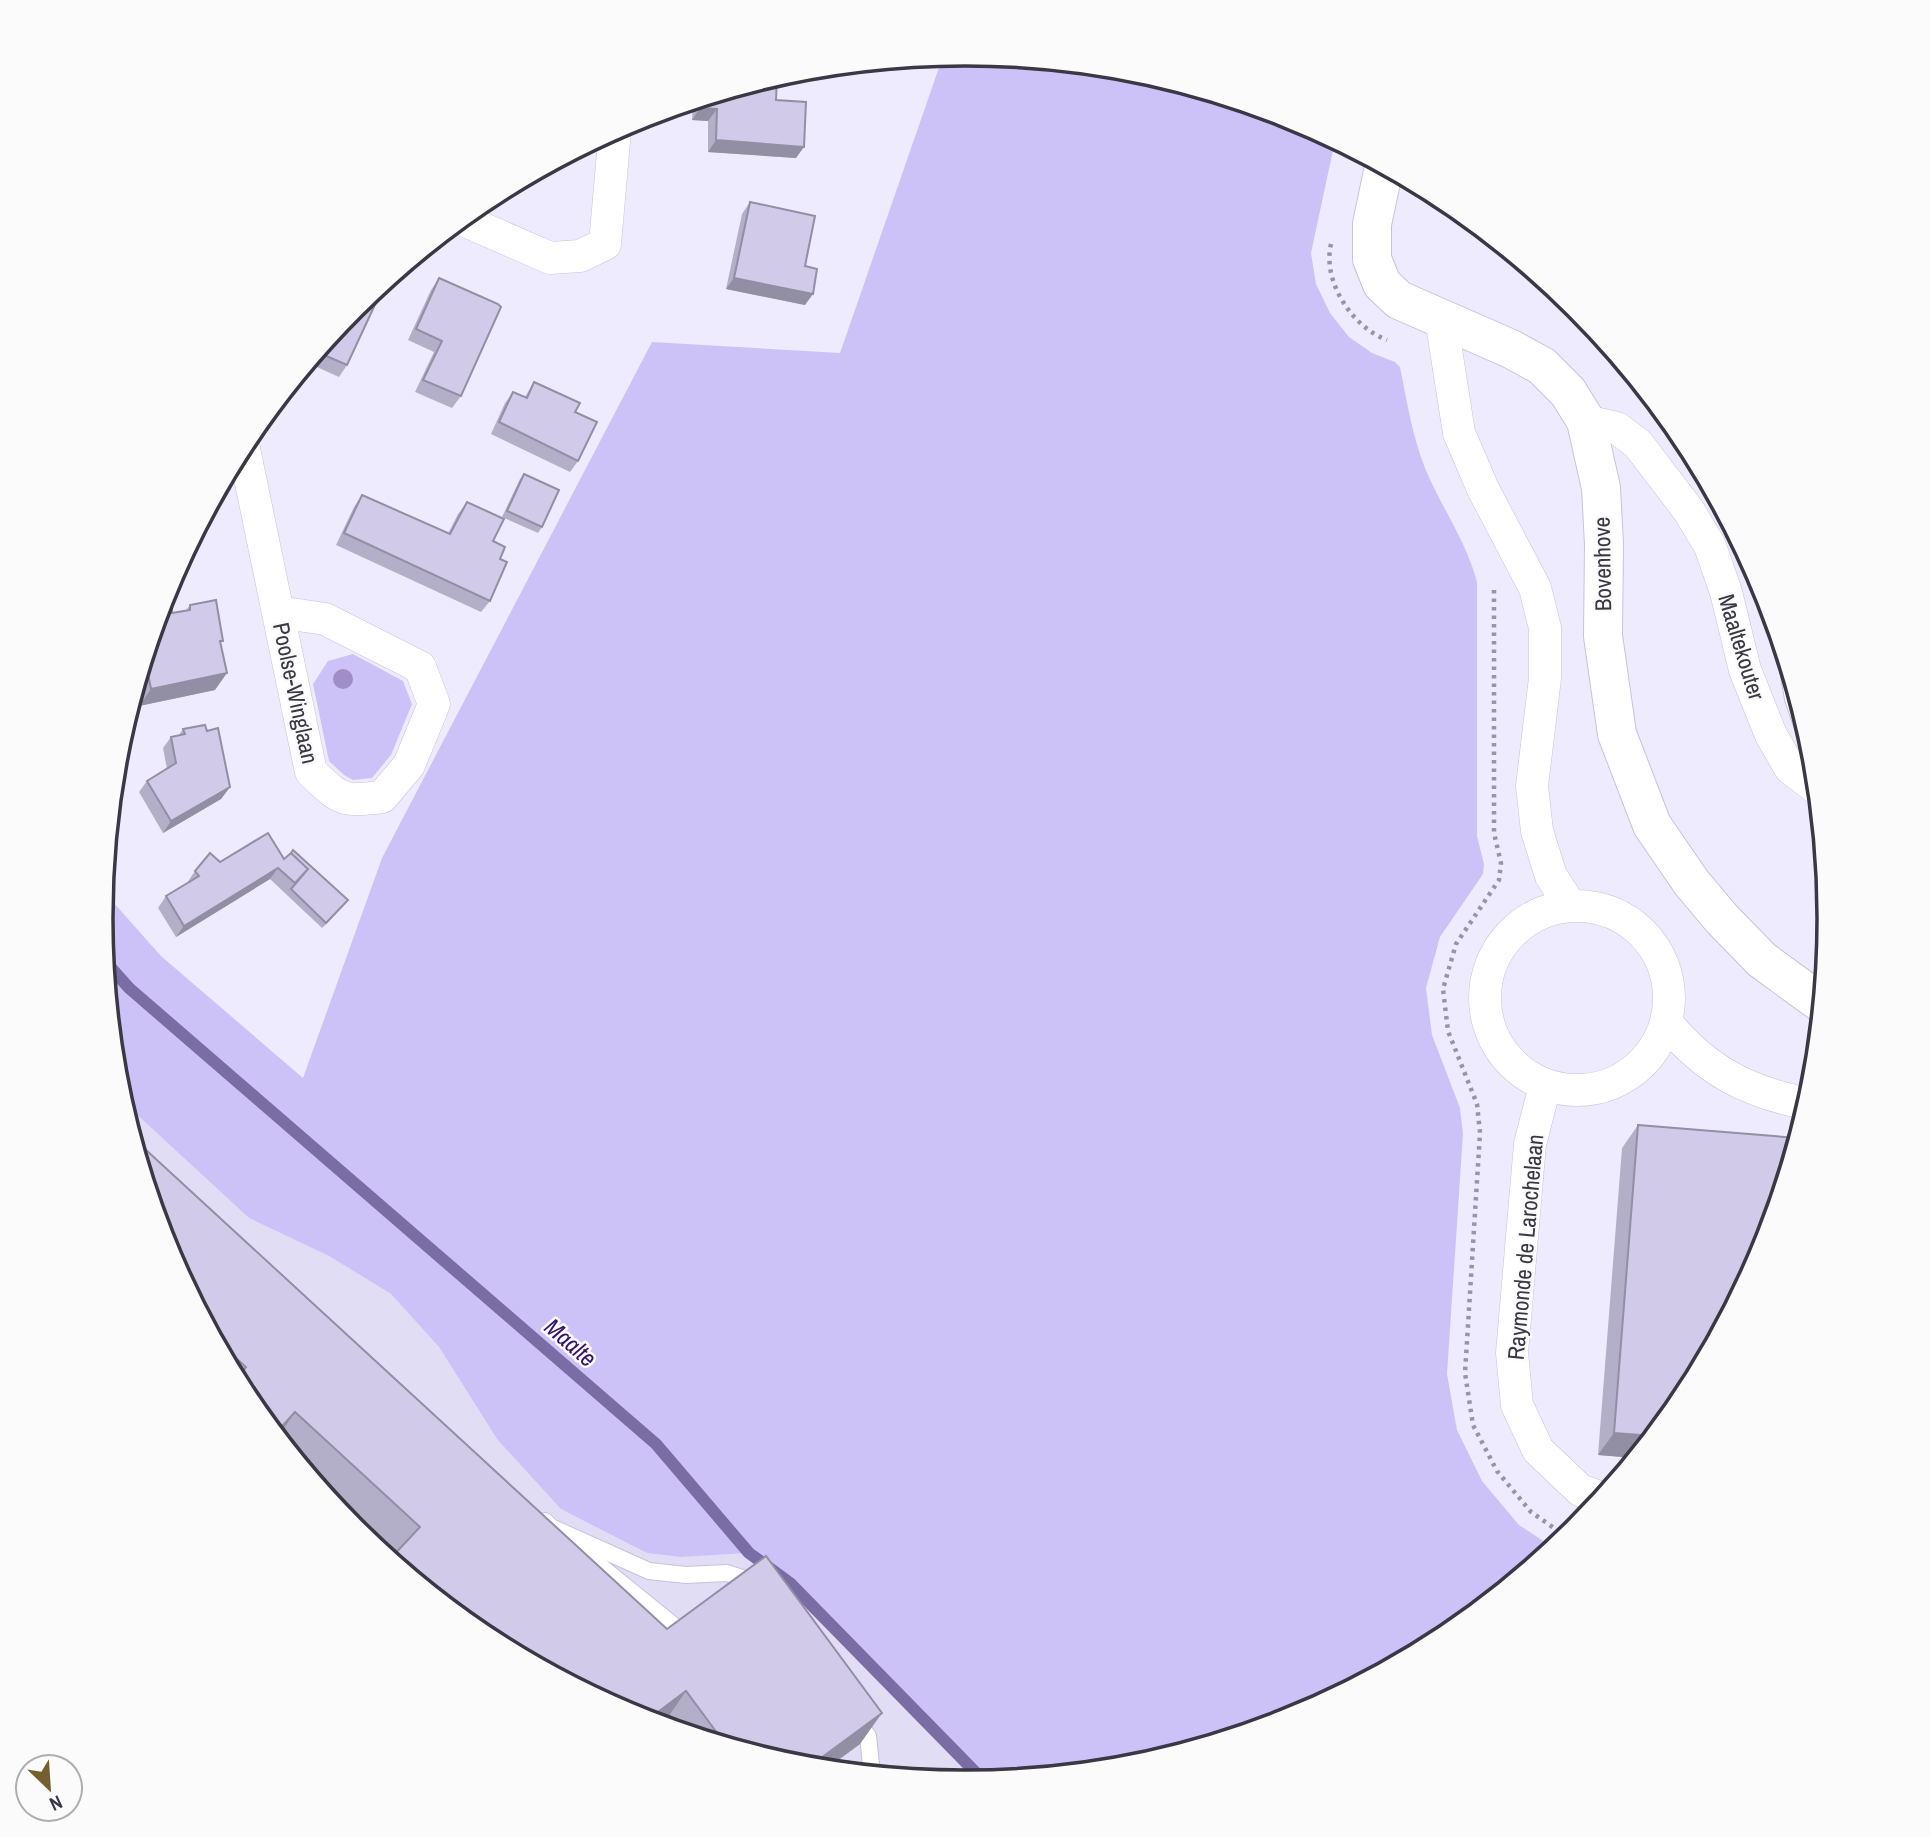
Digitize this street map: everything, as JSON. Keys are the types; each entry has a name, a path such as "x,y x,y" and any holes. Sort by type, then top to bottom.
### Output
{"street":[{"path":"472,224 550,258 580,256 605,244 614,142"},
{"name":"Bovenhove","path":"1382,176 1371,224 1372,259 1382,284 1399,300 1511,349 1542,366 1568,392 1586,421 1601,488 1604,544 1603,636 1617,734 1652,825 1690,882 1722,919 1762,960 1813,997"},
{"path":"1441,318 1459,433 1483,489 1535,588 1545,628 1545,678 1532,786 1537,831 1551,876 1570,905"},
{"name":"Maaltekouter","path":"1586,421 1618,428 1638,444 1689,511 1710,546 1726,592 1745,670 1771,735 1790,768 1806,780"},
{"name":"Poolse-Winglaan","path":"247,461 311,772 332,792 350,801 382,797 409,765 434,704 420,667 325,619 278,612"},
{"path":"1570,905 1600,907 1627,919 1649,939 1664,965 1670,993 1667,1023 1654,1051 1633,1073 1605,1087 1575,1091 1545,1086 1517,1070 1497,1046 1485,1017 1485,985 1494,955 1513,930 1539,913 1570,905"},
{"path":"1667,1023 1684,1044 1726,1077 1773,1097 1797,1102"},
{"name":"Raymonde de Larochelaan","path":"1545,1086 1530,1144 1512,1353 1517,1405 1538,1450 1580,1490 1592,1495"}],"lane":[{"path":"530,1508 683,1633"},
{"path":"551,1527 649,1571 686,1575 727,1573 748,1580 764,1601"},
{"path":"844,1705 868,1736 871,1765"}],"path":[{"path":"1332,240 1329,253 1332,279 1344,304 1361,323 1380,338 1393,343"},
{"path":"1494,579 1494,833 1501,863 1499,880 1456,944 1443,989 1448,1031 1477,1104 1480,1133 1465,1373 1473,1424 1497,1471 1531,1512 1557,1530"}],"shaded area":[{"path":"939,67 1021,68 1076,74 1131,83 1239,112 1333,150 1311,253 1316,284 1330,313 1349,337 1372,353 1395,362 1400,367 1420,456 1460,538 1477,582 1477,836 1484,864 1483,874 1440,937 1426,988 1432,1035 1460,1108 1463,1134 1447,1374 1457,1430 1482,1481 1519,1525 1545,1542 1484,1594 1438,1627 1342,1683 1239,1725 1131,1754 1021,1769 973,1770 790,1583 749,1553 682,1557 647,1553 561,1509 497,1439 439,1347 391,1294 329,1256 249,1218 136,1114 129,1085 115,974 114,903 161,956 303,1078 382,858 652,342 840,353"},
{"path":"353,654 403,681 412,704 391,755 372,778 353,780 329,761 313,684 328,661"},
{"path":"136,1114 249,1218 329,1256 391,1294 439,1347 497,1439 682,1557 749,1553 790,1583 973,1770 909,1769 854,1763 799,1754 691,1725 588,1683 492,1627 446,1594 403,1559 324,1480 257,1392 227,1344 178,1245 158,1192"}],"building":[{"path":"777,88 776,100 806,102 804,147 716,140 717,109 704,108"},
{"path":"750,202 815,216 805,266 817,269 813,294 734,278"},
{"path":"439,278 501,307 461,396 423,380 442,341 416,329"},
{"path":"375,305 347,365 325,356"},
{"path":"534,382 580,403 575,412 597,422 578,461 499,422 513,392 527,398"},
{"path":"524,474 559,490 542,527 507,511"},
{"path":"362,495 450,534 467,502 504,519 493,541 505,547 500,559 507,562 490,601 344,533"},
{"path":"216,600 223,641 220,641 227,673 151,689 148,676 172,608 172,613 190,610 190,605"},
{"path":"205,725 207,731 218,728 230,787 171,821 147,781 176,763 171,737 185,734 183,729"},
{"path":"268,833 284,859 291,853 308,869 295,883 278,868 184,926 166,896 199,876 195,871 210,853 220,862"},
{"path":"293,850 348,900 326,923 291,889 308,869 291,853"},
{"path":"1638,1125 1788,1137 1752,1245 1703,1344 1642,1435 1614,1433"},
{"path":"145,1149 667,1629 766,1556 882,1713 822,1758 717,1733 686,1691 657,1713 588,1683 492,1627 403,1559 396,1552 420,1527 295,1412 282,1427 243,1370 246,1367 227,1344 201,1295 178,1245"}],"waterway":[{"name":"Maalte","path":"115,972 129,988 656,1444 749,1553 790,1583 973,1770"}]}
